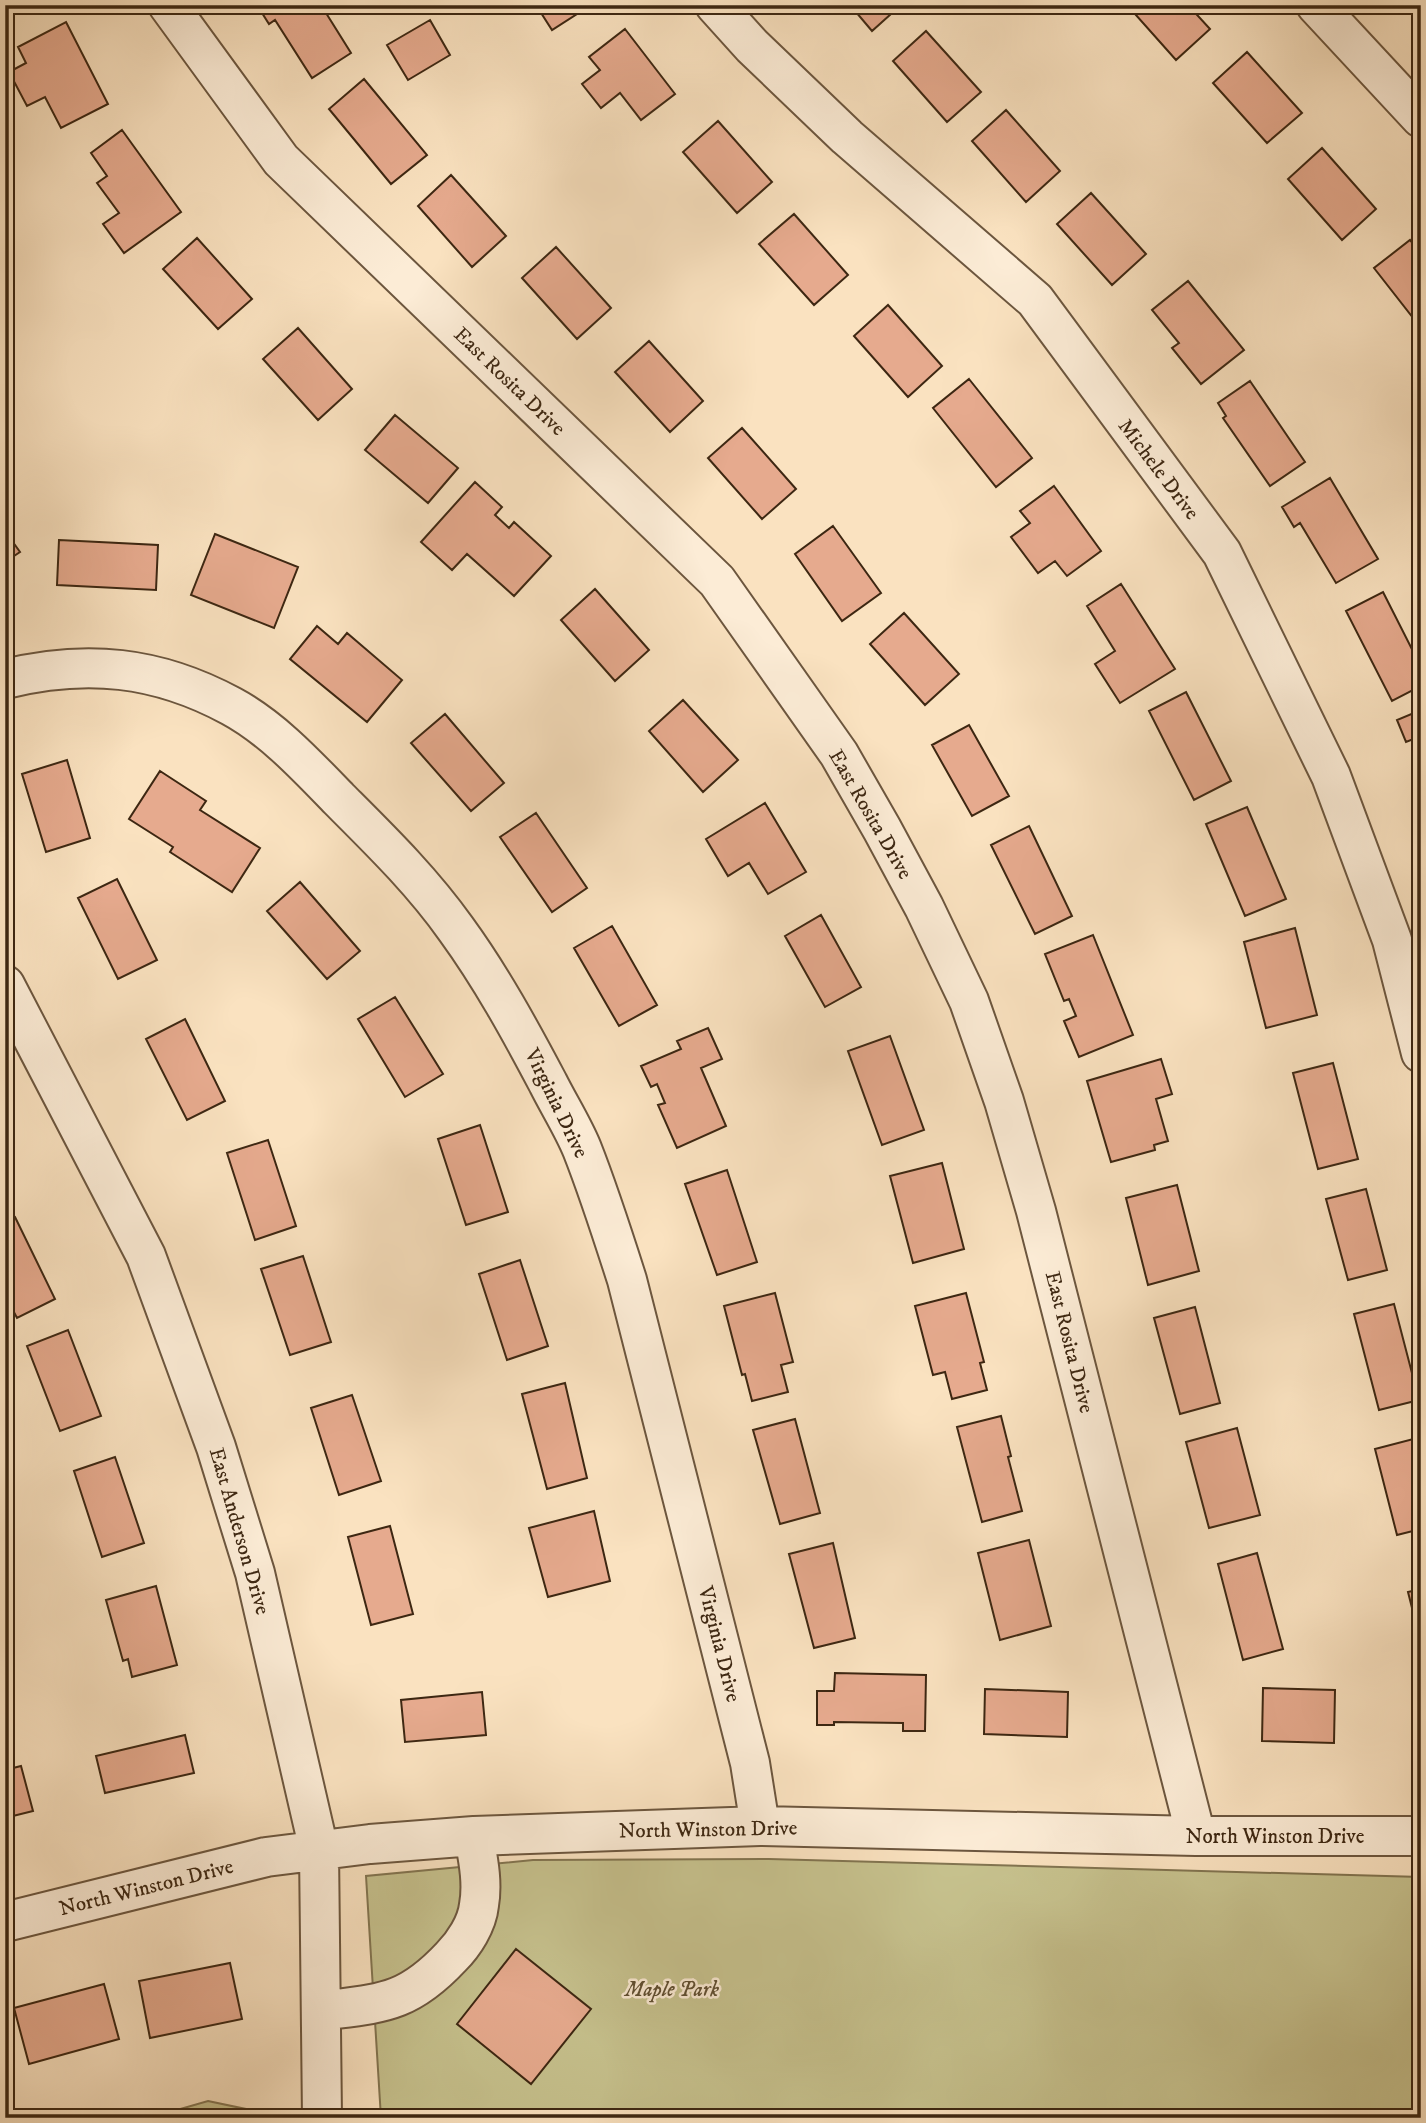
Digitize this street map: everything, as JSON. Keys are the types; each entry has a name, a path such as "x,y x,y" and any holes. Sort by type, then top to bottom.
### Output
{"street":[{"name":"East Rosita Drive","path":"168,5 281,160 717,582 839,754 882,829 924,907 968,1001 1004,1101 1043,1238 1196,1836"},
{"name":"Michele Drive","path":"715,5 752,47 847,137 1035,300 1222,553 1331,776 1392,940 1421,1053"},
{"path":"1316,5 1421,118"},
{"name":"Virginia Drive","path":"5,679 68,667 115,668 166,680 232,707 263,728 324,783 391,851 456,928 516,1023 581,1147 606,1213 626,1280 750,1763 760,1826"},
{"name":"East Anderson Drive","path":"5,985 146,1256 211,1434 255,1573 319,1850 322,2118"},
{"name":"North Winston Drive","path":"5,1923 266,1857 474,1836 760,1826 1196,1836 1421,1836"},
{"path":"321,2011 377,2003 411,1992 432,1977 458,1949 473,1926 479,1908 481,1880 474,1836"}],"green space":[{"name":"Maple Park","path":"769,1859 1421,1877 1421,2118 381,2118 366,1876 533,1860"},
{"path":"208,2101 279,2116 279,2118 149,2118"}],"building":[{"path":"257,5 321,5 351,53 312,78 275,20 269,24"},
{"path":"536,5 591,5 552,30"},
{"path":"850,5 901,5 872,31"},
{"path":"1127,5 1188,5 1210,29 1176,60"},
{"path":"430,20 450,55 408,80 387,45"},
{"path":"66,22 108,104 61,128 45,97 27,106 9,72 26,63 18,47"},
{"path":"625,29 675,94 641,120 620,93 601,108 582,84 600,70 589,57"},
{"path":"926,31 981,92 947,122 893,61"},
{"path":"1247,52 1302,113 1267,143 1213,83"},
{"path":"364,79 427,155 391,184 329,109"},
{"path":"1006,110 1060,171 1026,202 972,141"},
{"path":"718,121 772,182 737,213 683,152"},
{"path":"122,130 181,212 124,253 103,224 119,213 97,183 107,176 91,153"},
{"path":"1322,148 1376,209 1342,240 1288,179"},
{"path":"451,175 506,236 472,267 418,206"},
{"path":"1091,193 1146,254 1112,285 1057,224"},
{"path":"794,214 848,275 814,305 759,244"},
{"path":"197,238 252,299 218,329 163,269"},
{"path":"1410,240 1421,253 1421,328 1374,268"},
{"path":"556,247 611,308 577,339 522,278"},
{"path":"1188,281 1244,350 1201,384 1172,348 1179,343 1152,310"},
{"path":"888,305 942,366 908,397 854,336"},
{"path":"298,328 352,389 318,420 263,359"},
{"path":"649,341 703,401 670,432 615,372"},
{"path":"969,379 1032,458 996,487 933,408"},
{"path":"1250,381 1305,462 1270,486 1223,418 1226,416 1218,403"},
{"path":"395,415 458,468 428,503 365,450"},
{"path":"742,428 796,489 762,519 708,458"},
{"path":"1330,478 1378,559 1336,583 1300,523 1294,527 1282,507"},
{"path":"475,482 502,507 495,515 509,528 514,522 551,556 514,596 467,554 452,570 421,542"},
{"path":"1054,486 1101,551 1067,576 1055,561 1038,573 1011,537 1030,523 1020,511"},
{"path":"833,526 881,593 842,621 795,554"},
{"path":"5,531 20,552 5,562"},
{"path":"215,534 298,567 274,628 191,595"},
{"path":"59,540 158,545 156,590 57,585"},
{"path":"1121,584 1175,669 1120,703 1095,664 1115,651 1087,606"},
{"path":"595,589 649,650 615,681 561,620"},
{"path":"1383,592 1421,667 1421,686 1392,701 1346,611"},
{"path":"904,613 959,674 925,705 870,644"},
{"path":"317,626 338,644 347,633 402,680 367,722 290,659"},
{"path":"1186,692 1231,781 1194,800 1149,711"},
{"path":"683,700 738,760 703,792 649,731"},
{"path":"1421,710 1421,749 1416,738 1406,742 1397,720"},
{"path":"445,714 504,783 471,811 411,743"},
{"path":"969,725 1009,796 972,816 932,745"},
{"path":"67,760 90,838 46,852 22,774"},
{"path":"160,771 206,801 200,810 260,848 232,892 170,852 173,847 129,819"},
{"path":"765,803 806,872 768,894 749,863 728,876 706,839"},
{"path":"1247,807 1286,899 1245,916 1206,824"},
{"path":"536,813 587,888 552,912 500,837"},
{"path":"1029,826 1072,916 1035,934 991,845"},
{"path":"117,879 157,960 118,979 78,898"},
{"path":"300,882 360,951 327,979 267,911"},
{"path":"821,915 861,987 825,1007 785,936"},
{"path":"612,926 657,1005 619,1026 574,948"},
{"path":"1295,928 1317,1015 1266,1028 1244,942"},
{"path":"1093,935 1133,1035 1079,1057 1064,1021 1076,1016 1069,999 1064,1001 1045,954"},
{"path":"395,997 443,1074 405,1097 358,1019"},
{"path":"185,1019 225,1101 187,1120 146,1039"},
{"path":"708,1028 722,1059 701,1068 726,1126 677,1148 658,1105 665,1103 657,1084 651,1087 641,1066 681,1049 677,1041"},
{"path":"890,1036 924,1130 882,1145 848,1051"},
{"path":"1161,1059 1172,1094 1156,1099 1168,1141 1154,1145 1155,1150 1111,1162 1087,1081"},
{"path":"1333,1063 1358,1159 1318,1169 1293,1073"},
{"path":"480,1125 508,1212 466,1225 438,1139"},
{"path":"268,1140 296,1226 255,1240 227,1153"},
{"path":"942,1163 964,1249 913,1263 890,1176"},
{"path":"727,1170 757,1262 717,1275 685,1184"},
{"path":"1177,1185 1199,1271 1148,1285 1126,1198"},
{"path":"1366,1189 1387,1270 1348,1280 1326,1199"},
{"path":"15,1217 55,1299 17,1318 5,1295 5,1222"},
{"path":"303,1256 331,1342 290,1355 261,1269"},
{"path":"520,1260 548,1346 507,1360 479,1274"},
{"path":"775,1293 793,1362 781,1365 788,1392 752,1401 745,1374 742,1375 724,1306"},
{"path":"966,1293 984,1362 980,1363 987,1390 952,1399 945,1372 933,1375 915,1306"},
{"path":"1394,1304 1419,1400 1379,1410 1354,1314"},
{"path":"1195,1307 1220,1403 1180,1414 1154,1318"},
{"path":"68,1330 101,1416 60,1431 27,1346"},
{"path":"565,1383 587,1478 547,1489 522,1394"},
{"path":"352,1395 381,1481 339,1495 311,1408"},
{"path":"1001,1416 1022,1511 982,1522 957,1427"},
{"path":"795,1419 820,1513 780,1524 753,1430"},
{"path":"1237,1428 1260,1515 1209,1528 1186,1442"},
{"path":"1421,1437 1421,1529 1397,1535 1375,1449"},
{"path":"115,1457 144,1543 102,1557 74,1471"},
{"path":"594,1511 610,1581 548,1597 529,1528"},
{"path":"390,1526 413,1614 371,1625 348,1537"},
{"path":"1029,1540 1051,1626 1000,1640 978,1553"},
{"path":"833,1543 855,1638 814,1648 789,1554"},
{"path":"1257,1553 1283,1649 1243,1660 1218,1564"},
{"path":"156,1586 177,1665 132,1677 128,1659 123,1661 106,1600"},
{"path":"1421,1589 1421,1615 1414,1616 1408,1592"},
{"path":"835,1673 926,1675 925,1731 903,1731 903,1723 834,1722 834,1725 817,1725 817,1691 834,1691"},
{"path":"1263,1688 1335,1690 1334,1743 1262,1741"},
{"path":"985,1689 1068,1692 1067,1737 984,1734"},
{"path":"482,1692 486,1735 405,1742 401,1700"},
{"path":"185,1735 194,1773 105,1793 96,1756"},
{"path":"21,1766 33,1811 5,1818 5,1770"},
{"path":"516,1949 591,2009 531,2084 457,2024"},
{"path":"230,1963 242,2019 150,2038 139,1981"},
{"path":"104,1984 119,2039 29,2064 14,2008"}]}
